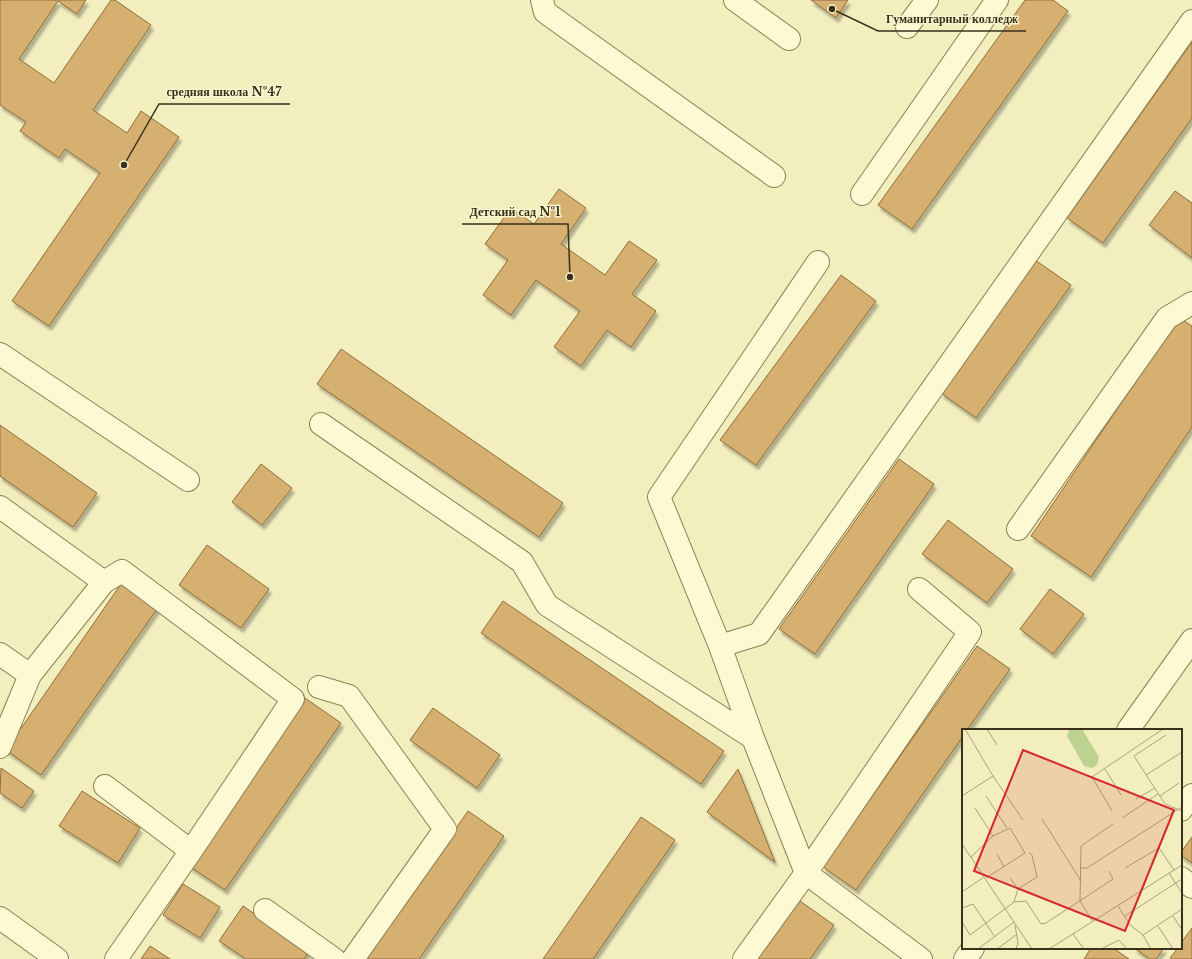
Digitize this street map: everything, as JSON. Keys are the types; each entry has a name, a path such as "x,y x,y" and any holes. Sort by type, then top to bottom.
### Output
{"street":[{"path":"542,0 545,12 774,176"},
{"path":"735,0 788,39"},
{"path":"907,27 927,0"},
{"path":"862,194 997,0"},
{"path":"720,646 759,634 1192,21"},
{"path":"818,262 659,497 720,646 753,738 806,873 921,959"},
{"path":"1018,529 1167,318 1192,303"},
{"path":"0,354 188,480"},
{"path":"321,424 522,562 548,605 753,738"},
{"path":"0,507 104,582"},
{"path":"0,747 30,675 104,582 122,571 293,699 192,851 116,959"},
{"path":"744,959 806,873 970,632 919,589"},
{"path":"1129,729 1192,640"},
{"path":"0,654 30,675"},
{"path":"319,687 349,696 445,829 353,959"},
{"path":"105,786 192,851"},
{"path":"1182,809 1192,795"},
{"path":"1182,879 1192,887"},
{"path":"265,910 334,959"},
{"path":"0,918 57,959"},
{"path":"965,959 972,949"}],"building":[{"path":"0,0 86,0 77,14 58,1 19,59 54,83 111,0 115,0 151,25 93,110 127,133 141,111 179,137 49,326 12,301 100,173 65,149 59,158 20,131 26,122 0,105"},
{"path":"811,0 848,0 836,18"},
{"path":"1025,0 1053,0 1068,11 912,229 878,205"},
{"path":"1192,42 1192,118 1103,243 1067,218"},
{"path":"559,189 586,208 561,244 605,275 629,241 657,260 632,294 656,311 631,347 607,330 581,366 554,347 580,311 536,280 511,315 483,295 508,260 485,244 511,208 534,224"},
{"path":"1175,191 1192,203 1192,258 1149,225"},
{"path":"1035,260 1071,285 976,418 941,393"},
{"path":"841,275 876,301 756,465 720,440"},
{"path":"1179,318 1192,326 1192,427 1091,577 1031,536"},
{"path":"341,349 563,503 539,537 317,384"},
{"path":"0,425 97,493 73,527 0,476"},
{"path":"899,459 934,484 815,654 779,629"},
{"path":"261,464 292,488 262,525 232,502"},
{"path":"948,520 1013,569 987,603 922,554"},
{"path":"207,545 269,589 241,628 179,585"},
{"path":"123,581 159,606 41,775 6,750"},
{"path":"1050,589 1084,614 1053,654 1020,629"},
{"path":"503,601 724,751 701,784 481,633"},
{"path":"977,646 1010,669 968,729 962,729 962,737 856,890 823,867"},
{"path":"305,698 341,723 225,890 189,866"},
{"path":"433,708 500,755 477,788 410,740"},
{"path":"1,768 34,791 22,808 0,793"},
{"path":"738,769 775,862 707,812"},
{"path":"82,791 140,828 118,863 59,826"},
{"path":"468,811 504,836 419,959 366,959"},
{"path":"641,817 675,840 593,959 543,959"},
{"path":"1192,837 1192,863 1182,856 1182,851"},
{"path":"183,884 220,907 200,938 163,915"},
{"path":"797,899 834,925 810,959 756,959"},
{"path":"243,906 309,951 304,959 246,959 219,941"},
{"path":"1192,928 1192,959 1170,958 1177,949 1182,949 1182,942"},
{"path":"150,946 170,959 141,959"},
{"path":"1090,949 1114,949 1129,959 1084,959"},
{"path":"1135,949 1163,949 1156,959 1150,959"}],"place":[{"name":"Гуманитарный колледж","path":"832,9"},
{"name":"средняя школа №47","path":"124,165"},
{"name":"Детский сад №1","path":"570,277"}]}
